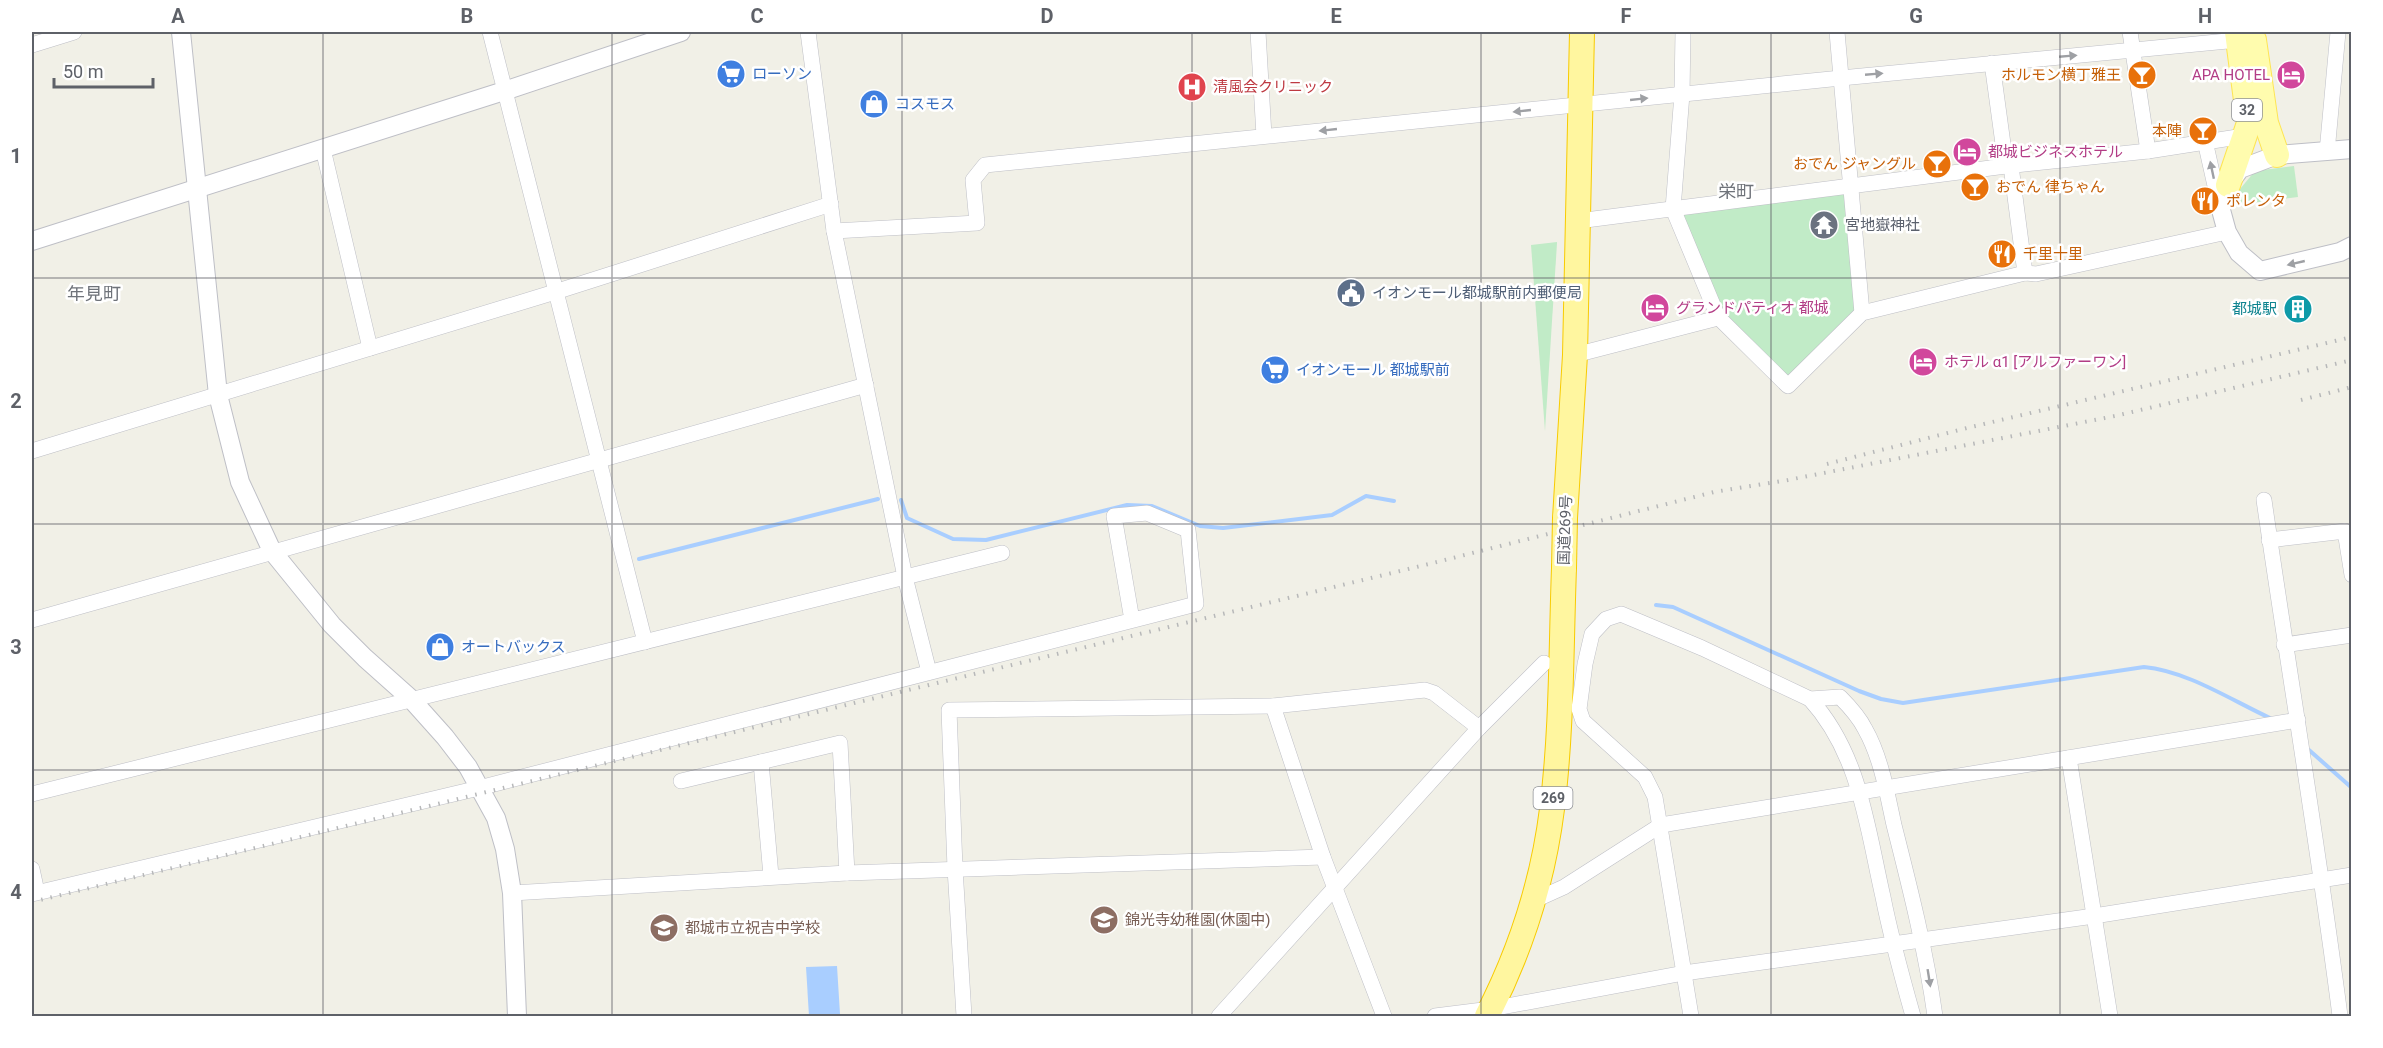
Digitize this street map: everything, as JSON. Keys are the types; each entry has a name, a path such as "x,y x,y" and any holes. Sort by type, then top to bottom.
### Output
{"highway":[{"name":"国道269号","path":"1489,1013 1521,941 1533,901 1552,810 1558,739 1565,518 1575,355 1582,32"}],"main road":[{"name":"32","path":"2223,192 2248,123 2243,34"},
{"name":"32","path":"2243,34 2266,123 2277,155"}],"street":[{"path":"32,45 74,32"},
{"path":"181,32 218,395 240,482 272,551 332,625 364,658 411,699 457,752 468,767 496,818 505,849 512,893 517,1017"},
{"path":"490,32 645,642"},
{"path":"32,241 504,91 681,32"},
{"path":"808,32 834,231 905,577 929,672"},
{"path":"1258,32 1264,136"},
{"path":"1683,32 1682,94 1673,209 1718,318 1788,386 1862,313 2025,273 2036,274 2227,232"},
{"path":"1837,32 1862,313"},
{"path":"2130,32 2148,151"},
{"path":"2327,152 2338,32"},
{"path":"834,231 977,223 973,180 985,165 2132,50 2243,34"},
{"path":"1992,63 2025,273"},
{"path":"1578,221 2008,166 2148,151 2244,136"},
{"path":"2205,141 2223,192 2227,232 2239,253 2260,271 2340,252 2352,246"},
{"path":"323,148 370,348"},
{"path":"2223,192 2241,169 2277,155 2352,149"},
{"path":"32,451 555,292 831,204"},
{"path":"1575,355 1718,318"},
{"path":"32,620 866,385"},
{"path":"2264,500 2284,645 2322,879 2340,1017"},
{"path":"32,869 34,893 478,788 1196,604 1188,530 1148,513 1114,516 1132,620"},
{"path":"2270,540 2345,531 2352,575"},
{"path":"32,794 1002,553"},
{"path":"1691,1017 1655,797 1645,777 1583,722 1579,709 1582,663 1592,634 1606,619 1621,614 1702,648 1810,699 1826,717 1844,747 1860,792 1893,944 1914,1017"},
{"path":"2284,645 2352,635"},
{"path":"1219,1017 1479,728 1544,663"},
{"path":"964,1017 949,710 1273,706 1425,690 1434,693 1479,728"},
{"path":"1810,699 1840,697 1865,728 1872,741 1922,939 1935,1017"},
{"path":"1273,706 1323,858 1384,1017"},
{"path":"1533,901 1564,887 1661,825 2298,720"},
{"path":"681,781 840,743 847,873"},
{"path":"2069,758 2110,1017"},
{"path":"761,762 771,876"},
{"path":"512,893 771,876 955,868 1323,858"},
{"path":"1435,1017 1489,1013 1684,972 2094,916 2352,875"}],"green space":[{"path":"2294,166 2298,197 2237,205 2240,189 2255,171"},
{"path":"1851,187 1862,313 1788,386 1718,317 1673,209"},
{"path":"1557,243 1545,431 1531,245"}],"water":[{"path":"837,966 840,1014 809,1016 806,967"}],"waterway":[{"path":"901,500 907,518 953,539 986,540 1127,505 1152,506 1200,526 1223,528 1332,515 1366,496 1394,501"},
{"path":"639,559 878,499"},
{"path":"1656,605 1673,607 1881,699 1903,703 2144,667 2192,680 2270,718"},
{"path":"2309,750 2352,788"}],"railway":[{"path":"1827,464 1967,428 2352,337"},
{"path":"32,902 1429,564 1714,492 1788,480 2115,416 2352,360"},
{"path":"2301,400 2352,387"}],"place":[{"name":"ローソン","path":"731,74"},
{"name":"ホルモン横丁雅王","path":"2142,75"},
{"name":"APA HOTEL","path":"2291,75"},
{"name":"清風会クリニック","path":"1192,87"},
{"name":"コスモス","path":"874,104"},
{"name":"本陣","path":"2203,131"},
{"name":"都城ビジネスホテル","path":"1967,152"},
{"name":"おでん ジャングル","path":"1937,164"},
{"name":"おでん 律ちゃん","path":"1975,187"},
{"name":"ポレンタ","path":"2205,201"},
{"name":"宮地嶽神社","path":"1824,225"},
{"name":"千里十里","path":"2002,254"},
{"name":"イオンモール都城駅前内郵便局","path":"1351,293"},
{"name":"グランドパティオ 都城","path":"1655,308"},
{"name":"都城駅","path":"2298,309"},
{"name":"ホテル α1 [アルファーワン]","path":"1923,362"},
{"name":"イオンモール 都城駅前","path":"1275,370"},
{"name":"オートバックス","path":"440,647"},
{"name":"錦光寺幼稚園(休園中)","path":"1104,920"},
{"name":"都城市立祝吉中学校","path":"664,928"}],"district":[{"name":"栄町","path":"1736,191"},
{"name":"年見町","path":"94,293"}]}
